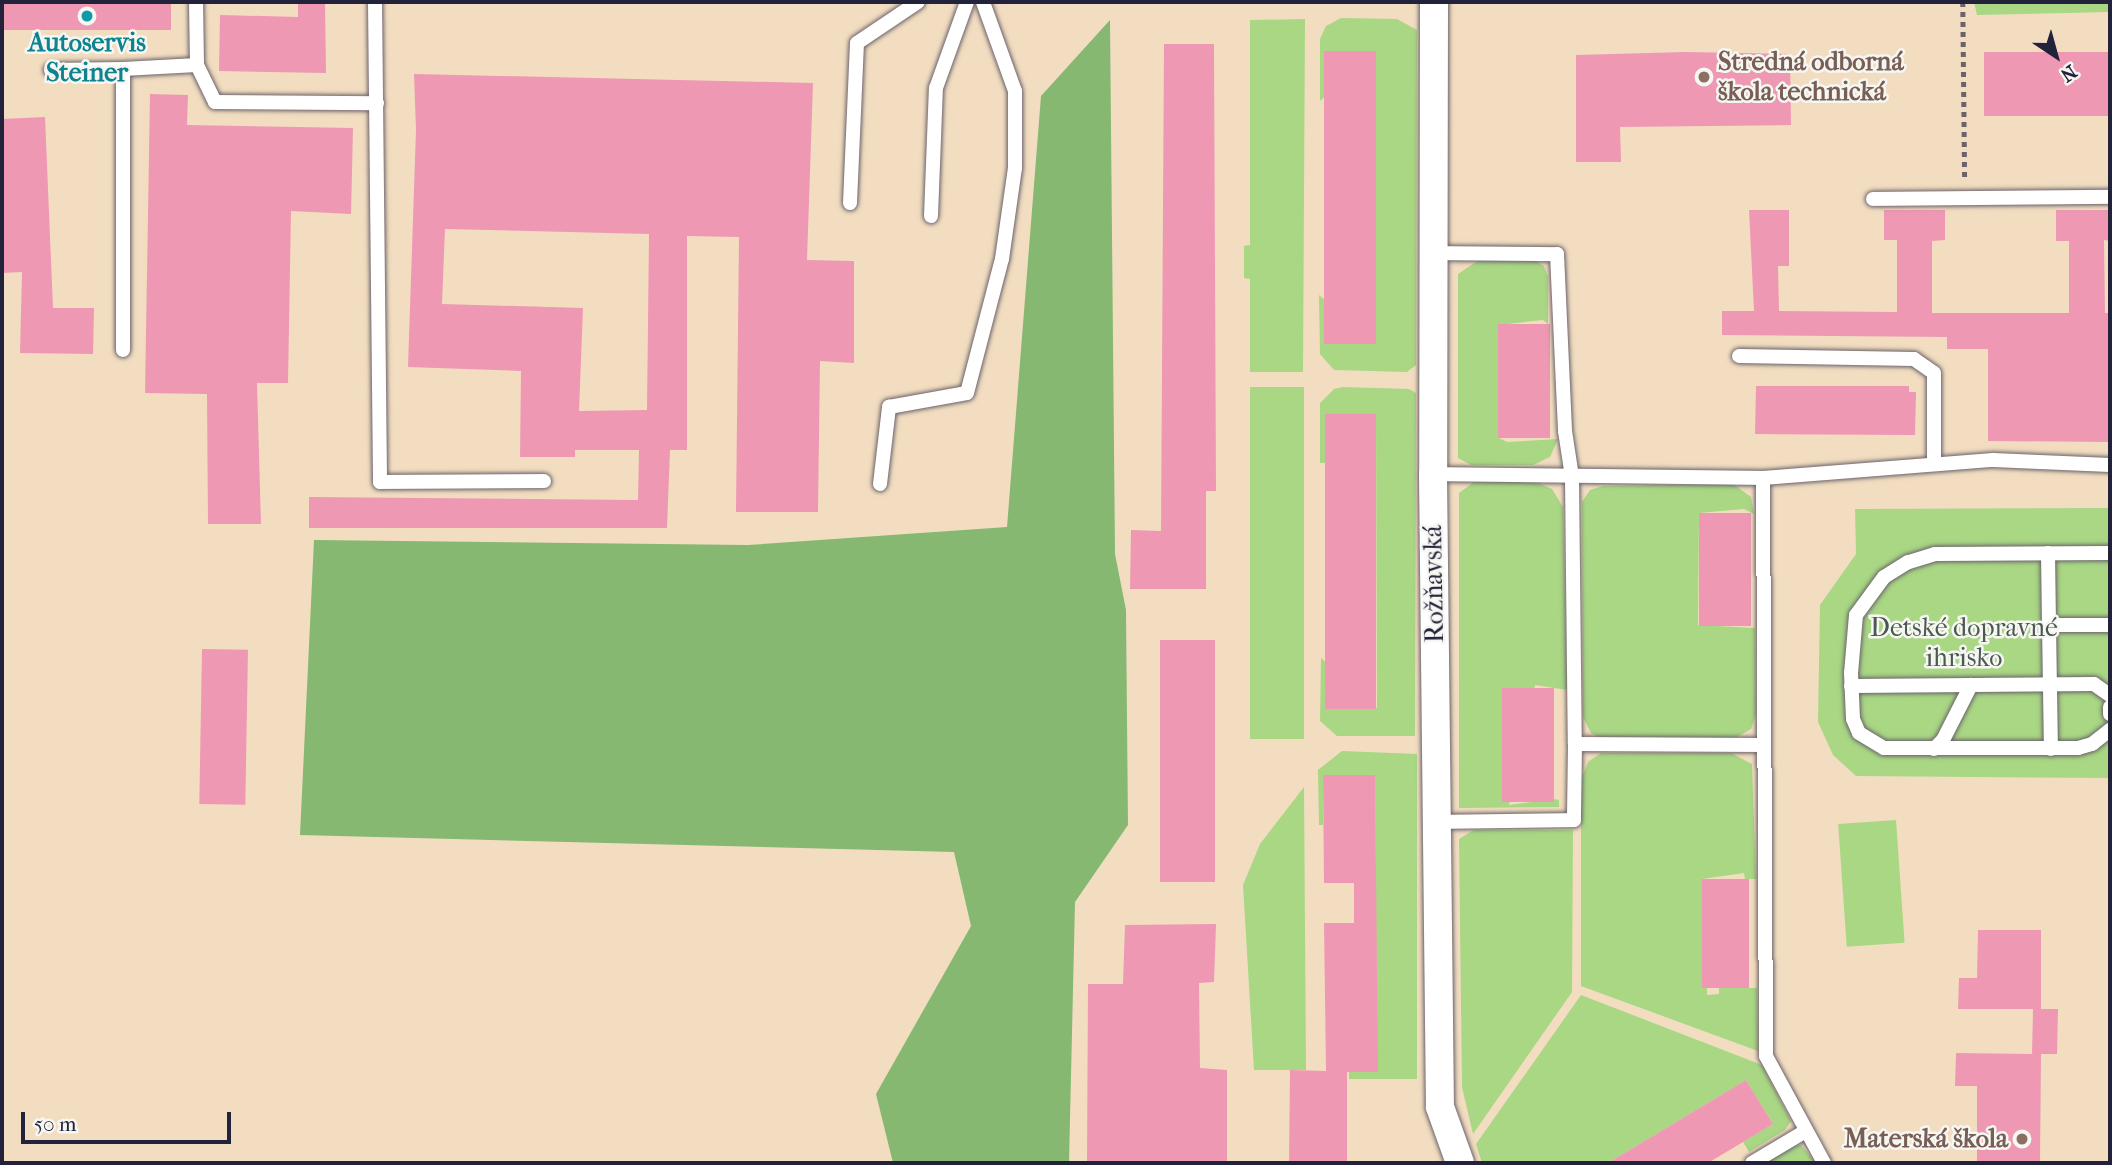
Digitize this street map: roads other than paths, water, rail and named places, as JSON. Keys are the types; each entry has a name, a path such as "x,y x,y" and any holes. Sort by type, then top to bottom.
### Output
{"street":[{"name":"Rožňavská","path":"1434,2 1433,474 1440,1107 1460,1163"}],"lane":[{"path":"196,2 197,65 215,102 377,103"},
{"path":"375,2 380,482 544,481"},
{"path":"850,203 857,43 918,2"},
{"path":"931,216 936,88 967,2"},
{"path":"880,484 890,407 967,393 1002,259 1014,168 1014,91 983,2"},
{"path":"51,70 197,65"},
{"path":"123,349 124,69"},
{"path":"1873,199 2110,197"},
{"path":"1432,253 1557,254 1565,431 1572,477 1575,744 1574,820 1438,822"},
{"path":"1739,356 1914,359 1934,373 1934,464"},
{"path":"1433,474 1763,478 1993,460 2110,465"},
{"path":"1763,478 1766,1056 1804,1132 1824,1163"},
{"path":"2110,553 1935,554 1908,562 1884,577 1856,615 1851,686 1853,719 1859,733 1873,745 1934,749 2050,749 2092,744 2110,730"},
{"path":"2048,554 2050,749"},
{"path":"2049,625 2110,625"},
{"path":"1851,686 2094,684 2110,695"},
{"path":"1934,749 1944,740 1971,685"},
{"path":"2110,706 2110,714"},
{"path":"1575,744 1764,745"},
{"path":"1752,1163 1804,1132"}],"place":[{"name":"Autoservis Steiner","path":"87,16"},
{"name":"Stredná odborná škola technická","path":"1704,77"},
{"name":"Materská škola","path":"2022,1139"}],"park label":[{"name":"Detské dopravné ihrisko","path":"1964,643"}]}
